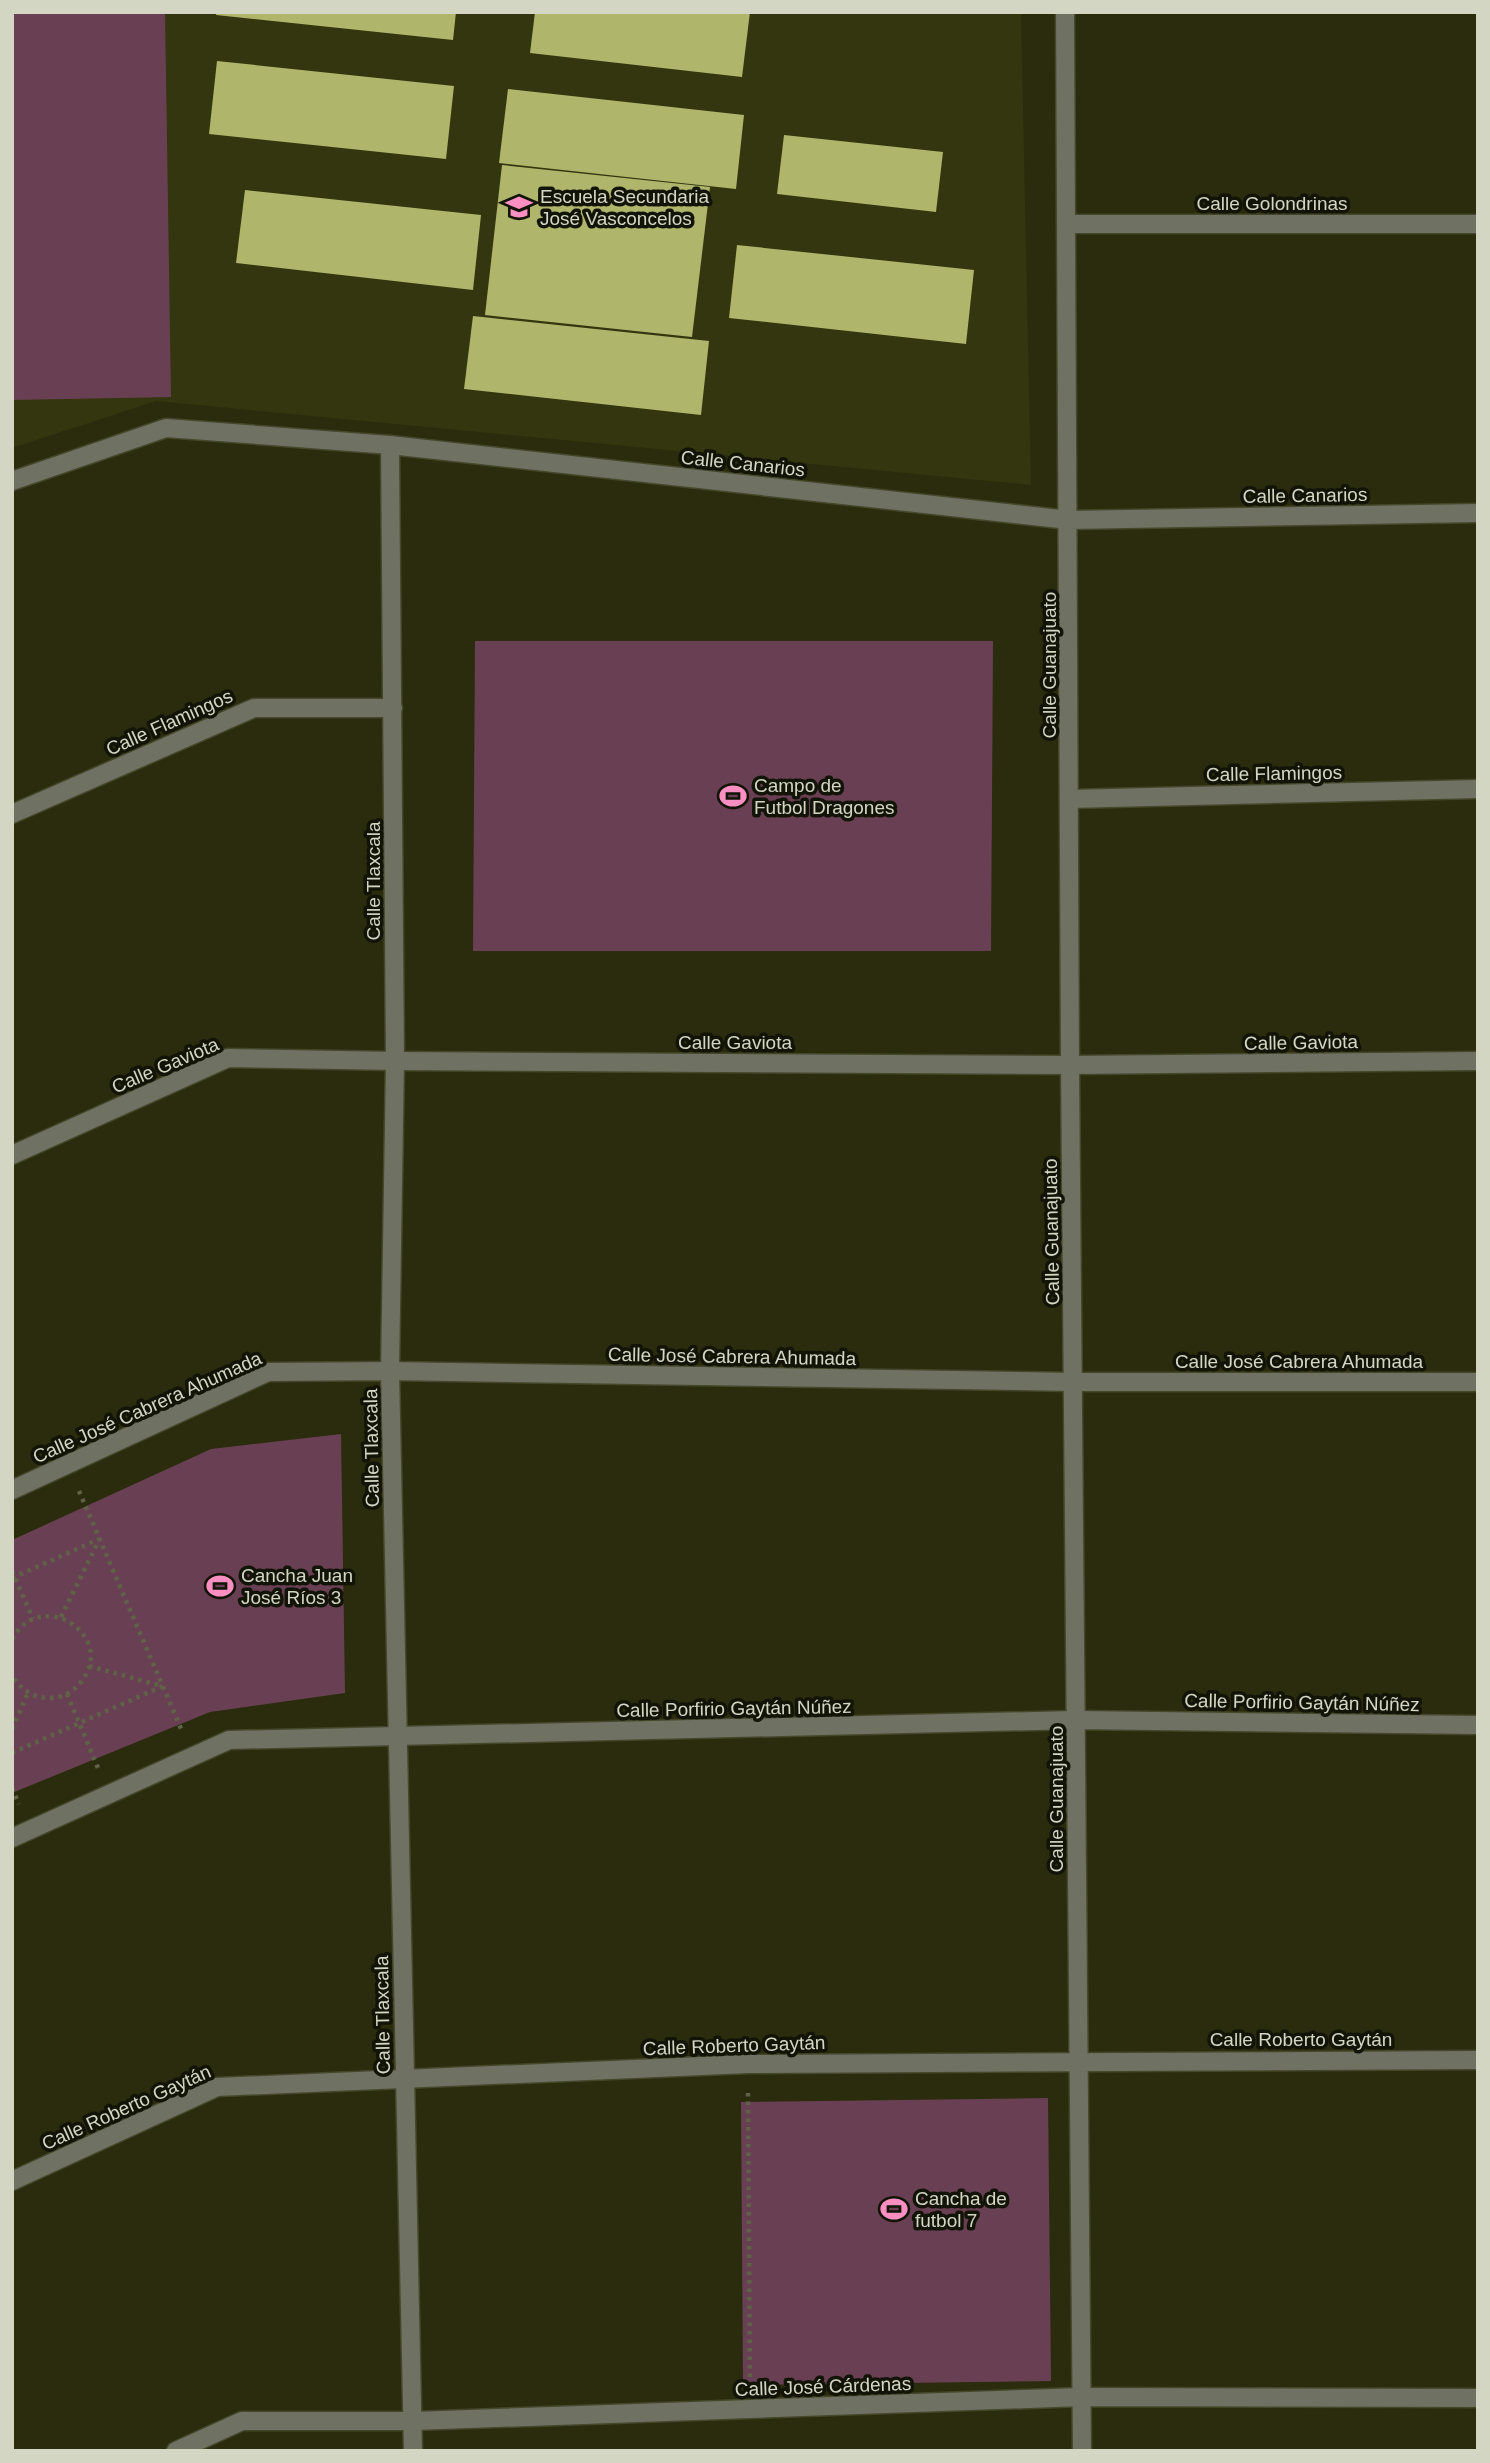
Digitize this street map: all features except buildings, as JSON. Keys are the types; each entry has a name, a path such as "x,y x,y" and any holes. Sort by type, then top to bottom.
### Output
{"street":[{"name":"Calle Guanajuato","path":"1065,12 1070,1065 1082,2451"},
{"name":"Calle Golondrinas","path":"1067,224 1478,224"},
{"name":"Calle Canarios","path":"12,481 166,428 390,445 1069,520 1478,513"},
{"name":"Calle Tlaxcala","path":"390,445 395,1061 390,1371 413,2451"},
{"name":"Calle Flamingos","path":"12,814 254,708 393,708"},
{"name":"Calle Flamingos","path":"1070,799 1478,789"},
{"name":"Calle Gaviota","path":"12,1156 228,1058 1070,1065 1478,1061"},
{"name":"Calle José Cabrera Ahumada","path":"12,1490 268,1372 390,1371 1074,1382 1478,1382"},
{"name":"Calle Porfirio Gaytán Núñez","path":"12,1838 229,1740 1076,1720 1478,1725"},
{"name":"Calle Roberto Gaytán","path":"12,2181 218,2087 748,2064 1478,2060"},
{"name":"Calle José Cárdenas","path":"176,2451 242,2421 414,2421 1082,2397 1478,2398"}],"path":[{"path":"68,1465 193,1757"},
{"path":"33,1619 13,1575 99,1539"},
{"path":"61,1617 99,1539"},
{"path":"12,1676 28,1693 54,1698 67,1694 78,1686 87,1675 89,1667 89,1647 83,1634 61,1617 33,1619 22,1626 13,1637"},
{"path":"89,1667 163,1686"},
{"path":"12,1753 163,1686"},
{"path":"12,1729 28,1693"},
{"path":"67,1694 109,1794"},
{"path":"748,2064 750,2409"}],"shaded area":[{"name":"Escuela Secundaria José Vasconcelos","path":"12,12 1021,12 1031,485 156,401 12,448"},
{"path":"12,12 165,12 171,397 12,400"},
{"name":"Campo de Futbol Dragones","path":"475,641 993,641 991,951 473,951"},
{"path":"341,1434 345,1693 210,1712 12,1793 12,1540 211,1449"},
{"name":"Cancha de futbol 7","path":"1048,2098 1051,2381 743,2385 741,2102"}],"place":[{"name":"Escuela Secundaria José Vasconcelos","path":"519,207"},
{"name":"Campo de Futbol Dragones","path":"733,796"},
{"name":"Cancha Juan José Ríos 3","path":"220,1586"},
{"name":"Cancha de futbol 7","path":"894,2209"}]}
